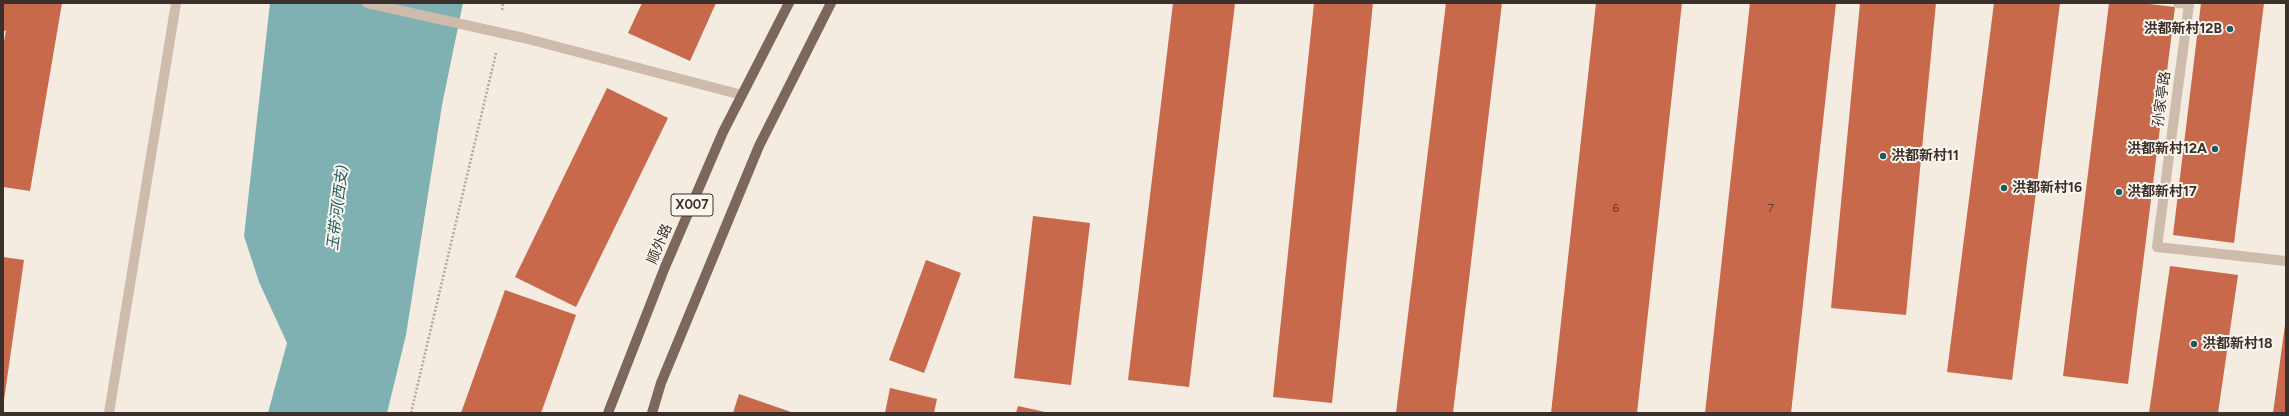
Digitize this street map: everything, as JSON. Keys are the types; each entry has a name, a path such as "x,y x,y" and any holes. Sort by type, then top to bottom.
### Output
{"main road":[{"name":"顺外路","path":"608,413 674,246 723,132 789,3"},
{"path":"652,413 661,383 759,146 831,3"}],"street":[{"path":"109,413 176,3"},
{"path":"367,3 524,38 742,95"},
{"name":"孙家亭路","path":"2178,3 2189,4 2157,247 2286,261"}],"path":[{"path":"501,18 503,3"},
{"path":"411,413 493,70 496,48"}],"water":[{"name":"玉带河(西支)","path":"270,3 463,3 442,105 406,335 387,413 268,413 287,343 259,282 244,236"}],"building":[{"path":"3,3 62,3 30,191 3,187 3,47 6,30 3,32"},
{"path":"642,3 716,3 690,61 628,33"},
{"path":"1173,3 1235,3 1189,387 1128,380"},
{"path":"1314,3 1373,3 1332,403 1273,397"},
{"path":"1446,3 1502,3 1453,413 1396,413"},
{"path":"1596,3 1682,3 1637,413 1551,413"},
{"path":"1750,3 1836,3 1791,413 1705,413"},
{"name":"洪都新村11","path":"1860,3 1936,3 1906,315 1831,308"},
{"name":"洪都新村16","path":"1994,3 2060,3 2012,380 1947,372"},
{"name":"洪都新村17","path":"2109,3 2141,3 2175,7 2128,384 2063,376"},
{"name":"洪都新村12A","path":"2201,3 2264,3 2234,243 2173,235"},
{"path":"607,88 668,118 576,307 515,277"},
{"path":"1033,216 1090,223 1071,385 1014,378"},
{"path":"3,257 24,260 4,400 3,400"},
{"path":"926,260 961,273 924,373 889,360"},
{"name":"洪都新村18","path":"2170,266 2238,275 2218,413 2149,413"},
{"path":"505,290 576,315 541,413 461,413"},
{"path":"2285,325 2286,413 2273,413"},
{"path":"890,388 937,399 934,413 885,413"},
{"path":"739,394 794,413 733,413"},
{"path":"1018,406 1045,412 1045,413 1016,413"}],"place":[{"name":"洪都新村12B","path":"2230,29"},
{"name":"洪都新村12A","path":"2215,149"},
{"name":"洪都新村11","path":"1883,156"},
{"name":"洪都新村16","path":"2004,188"},
{"name":"洪都新村17","path":"2119,192"},
{"name":"洪都新村18","path":"2194,344"}]}
